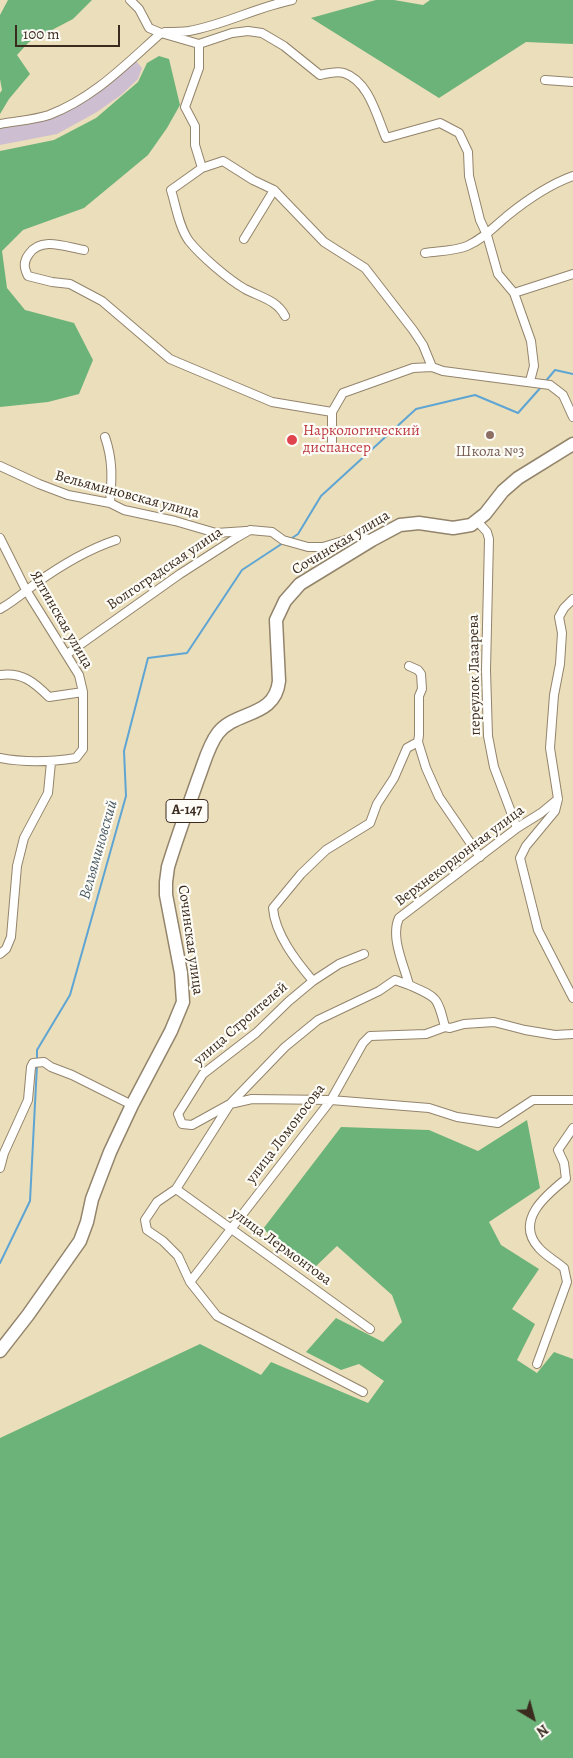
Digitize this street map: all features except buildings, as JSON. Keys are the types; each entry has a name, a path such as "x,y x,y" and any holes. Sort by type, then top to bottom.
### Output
{"highway":[{"path":"476,521 503,491 518,478 573,444"},
{"name":"Сочинская улица","path":"0,1351 80,1241 110,1152 132,1105 171,1031 183,1002 181,973 166,895 168,867 208,752 217,734 223,728 265,706 276,696 279,681 276,620 290,594 300,584 400,525 419,523 453,528 471,525 476,521"}],"street":[{"path":"130,0 139,9 149,28 161,33 199,44 232,33 248,31 262,33 284,46 320,75 334,72 344,73 357,81 368,95 386,138 440,123 459,133 468,152 469,176 480,220 487,235 498,274 514,293 531,341 534,366 530,381"},
{"path":"0,124 48,115 73,104 112,78 161,33 188,31 209,26 270,4 292,0"},
{"path":"199,44 199,68 185,107 196,126 195,145 202,168"},
{"path":"545,80 573,82"},
{"path":"285,316 281,308 244,288 210,261 189,241 182,227 171,190 202,168 224,161 253,180 274,190 324,242 365,268 413,330 423,345 432,367"},
{"path":"425,253 466,246 487,235 537,193 555,182 573,176"},
{"path":"244,239 274,190"},
{"path":"84,250 46,243 32,249 24,261 25,270 28,276 70,284 102,301 170,359 272,402 332,412"},
{"path":"514,293 573,274"},
{"path":"332,443 332,412 343,393 413,368 432,367 444,371 550,385 563,395 573,417"},
{"path":"105,437 111,454 110,502"},
{"name":"Вельяминовская улица","path":"0,466 38,484 68,495 110,502 124,510 175,521 216,533 250,530"},
{"name":"переулок Лазарева","path":"476,521 487,532 489,539 486,670 488,736 494,767 517,828"},
{"path":"250,530 272,532 283,540 308,547 324,547 359,536 372,540"},
{"name":"Волгоградская улица","path":"66,654 180,574 250,530"},
{"name":"Ялтинская улица","path":"0,538 26,590 79,675 83,692 83,749 76,758 51,762"},
{"path":"0,609 12,603 26,590 74,558 90,549 116,540"},
{"path":"573,599 564,608 559,617 562,633 560,664 554,694 550,748 558,799 555,811 526,846 520,858 538,930 573,998"},
{"path":"409,666 418,670 421,674 422,689 419,696 418,742 426,768 439,798 480,857"},
{"path":"0,675 14,674 27,678 49,696 83,692"},
{"path":"313,981 286,942 274,919 273,908 301,874 326,850 370,824 377,804 394,778 407,748 418,742"},
{"path":"0,758 16,761 51,762 48,792 24,838 17,866 11,937 6,949 0,954"},
{"name":"Верхнекордонная улица","path":"410,985 397,940 396,924 399,918 517,828 542,813 558,799"},
{"name":"улица Строителей","path":"230,1104 192,1126 182,1124 178,1114 203,1074 256,1033 313,981 340,964 364,954"},
{"path":"363,1392 217,1316 190,1282 178,1256 163,1241 147,1230 144,1220 157,1202 176,1189 230,1104 285,1047 318,1020 379,991 395,980 433,996 440,1005 448,1027"},
{"name":"улица Ломоносова","path":"190,1282 332,1100 363,1043 370,1036 426,1034 464,1024 494,1022 555,1035 573,1034"},
{"path":"0,1168 4,1153 28,1100 33,1062 42,1062 72,1075 132,1105"},
{"path":"230,1104 252,1099 332,1100 429,1108 457,1117 498,1123 533,1100 573,1100"},
{"path":"537,1364 567,1282 564,1268 539,1248 530,1232 530,1218 547,1194 566,1179 564,1163 558,1150 573,1128"},
{"name":"улица Лермонтова","path":"176,1189 370,1329"}],"shaded area":[{"path":"135,60 142,68 138,79 121,95 97,112 57,134 0,145 0,126 48,117"}],"green space":[{"path":"8,0 92,0 73,19 29,42 17,55 30,74 9,99 0,114 0,93 2,90 0,79 0,15"},
{"path":"376,0 394,0 423,5 430,0 573,0 573,44 526,42 439,98 311,18"},
{"path":"159,56 169,59 180,105 148,155 84,208 23,230 2,251 7,288 25,310 74,323 93,360 79,394 48,402 0,407 0,151 54,140 96,118 138,82 147,63"},
{"path":"527,1120 540,1188 489,1222 501,1245 539,1269 512,1309 535,1324 517,1360 537,1373 554,1352 573,1359 573,1758 0,1758 0,1438 200,1344 261,1375 271,1362 368,1403 384,1381 359,1364 341,1370 306,1352 336,1318 383,1342 402,1322 392,1295 337,1246 313,1269 263,1229 341,1127 429,1130 478,1151"}],"waterway":[{"name":"Вельяминовский","path":"545,382 555,370 573,374"},
{"name":"Вельяминовский","path":"289,540 298,534 321,496 416,409 475,395 518,413 542,386"},
{"name":"Вельяминовский","path":"37,1060 37,1050 70,995 126,796 124,751 148,658 187,653 242,570 283,543"},
{"name":"Вельяминовский","path":"0,1263 30,1201 37,1065"}],"place":[{"name":"Школа №3","path":"490,435"},
{"name":"Наркологический диспансер","path":"292,440"}]}
